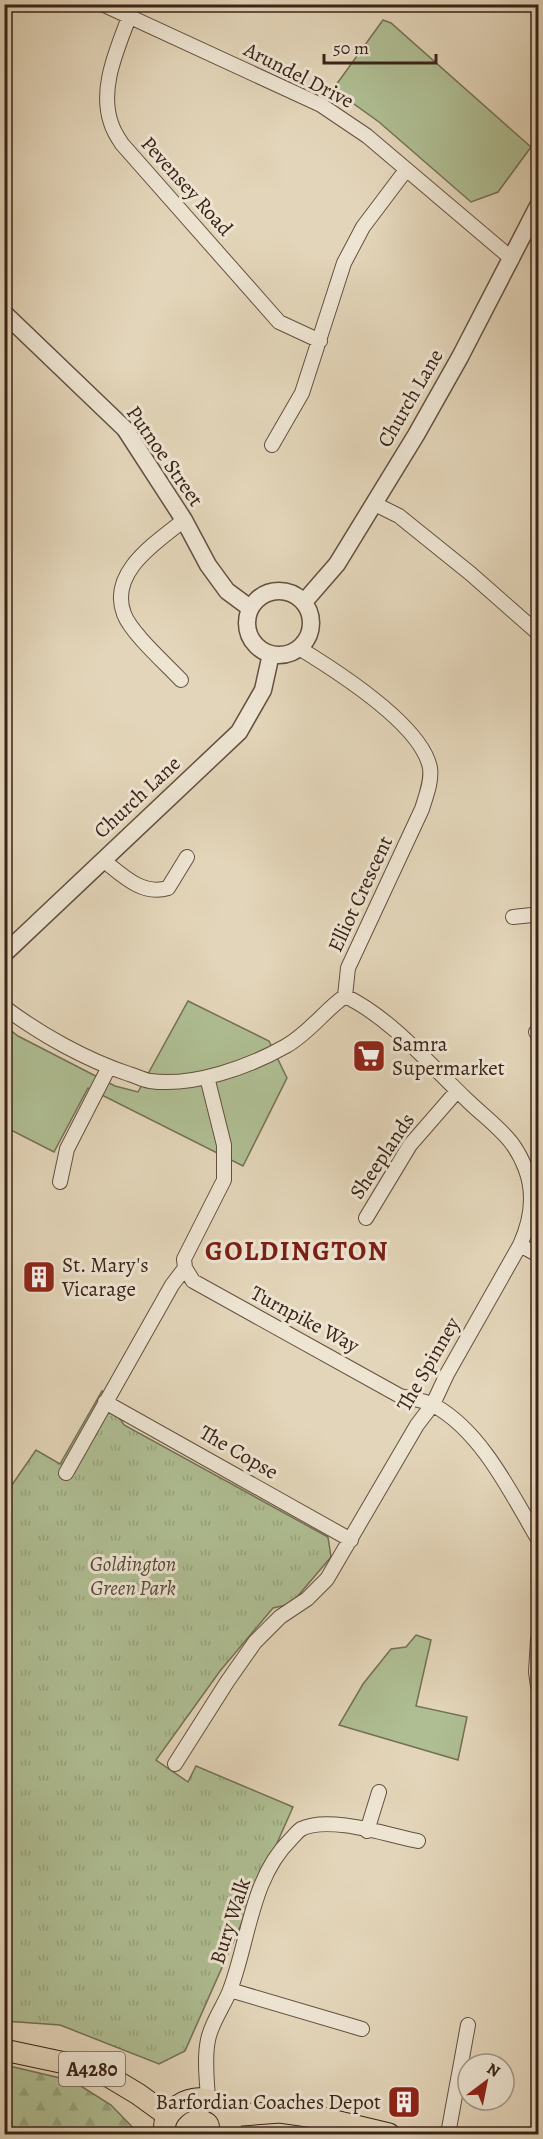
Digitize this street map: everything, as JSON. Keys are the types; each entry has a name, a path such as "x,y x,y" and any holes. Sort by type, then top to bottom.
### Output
{"main road":[{"name":"A4280","path":"4,2050 98,2070 138,2094 166,2125"},
{"path":"166,2125 183,2100 196,2098 208,2099 217,2103 229,2125 280,2112 322,2118 388,2134"}],"street":[{"name":"Arundel Drive","path":"102,4 321,105 367,136 512,260"},
{"name":"Pevensey Road","path":"129,18 114,59 106,101 111,124 122,144 279,322 320,340"},
{"path":"272,445 302,393 344,263 363,227 406,170"},
{"name":"Church Lane","path":"304,602 337,564 375,504 460,357 538,206"},
{"name":"Putnoe Street","path":"4,313 125,429 184,520 208,565 227,591 250,608"},
{"path":"375,504 399,516 471,574 538,633"},
{"path":"181,680 134,629 124,614 120,598 122,583 132,567 144,553 184,520"},
{"path":"274,591 290,592 304,602 310,615 310,632 299,648 286,654 272,654 256,646 247,627 250,608 260,597 274,591"},
{"name":"Elliot Crescent","path":"299,648 327,665 395,717 415,738 424,752 430,769 429,788 422,809 348,968 345,996"},
{"name":"Church Lane","path":"4,954 239,732 264,690 272,654"},
{"path":"103,860 124,877 145,889 157,891 168,888 187,856"},
{"path":"513,918 535,920 538,902"},
{"path":"4,1007 28,1025 109,1067 150,1081 180,1081 207,1077 248,1065 286,1046 308,1030 345,996"},
{"name":"The Spinney","path":"175,1764 226,1682 255,1642 280,1617 308,1599 327,1579 417,1425 434,1404 447,1374 520,1245 531,1211 532,1168 513,1144 365,1006 345,996"},
{"path":"60,1182 68,1149 109,1067"},
{"path":"66,1473 172,1285 185,1268 184,1259 224,1180 224,1145 207,1077"},
{"name":"Sheeplands","path":"366,1218 410,1145 457,1091"},
{"path":"520,1245 538,1255"},
{"name":"Turnpike Way","path":"185,1268 193,1281 238,1308 400,1396 434,1404"},
{"name":"The Copse","path":"105,1402 351,1540"},
{"path":"434,1404 454,1418 473,1438 500,1476 538,1539"},
{"path":"538,1639 536,1672 538,1686"},
{"path":"368,1831 379,1792"},
{"name":"Bury Walk","path":"208,2099 206,2062 208,2038 230,1990 248,1924 267,1873 281,1848 300,1830 319,1824 345,1825 418,1841"},
{"path":"230,1990 362,2029"},
{"path":"448,2134 468,2025"}],"green space":[{"path":"383,20 391,23 531,147 498,192 471,202 379,122 336,91 336,85"},
{"path":"188,1001 269,1041 287,1078 243,1166 88,1088 54,1152 5,1127 4,1025 18,1036 115,1086 138,1092"},
{"name":"Goldington Green Park","path":"102,1391 124,1425 328,1537 331,1557 291,1604 273,1608 220,1671 156,1760 188,1782 196,1766 293,1807 185,2051 159,2064 60,2025 5,2021 5,1495 36,1450 60,1464"},
{"path":"416,1635 431,1640 416,1706 467,1717 458,1760 339,1725 363,1684 391,1649 406,1647"},
{"path":"5,2065 73,2081 111,2105 139,2134 8,2134 5,2132"}],"waterway":[{"path":"4,2130 16,2134"}],"place":[{"name":"Samra Supermarket","path":"369,1056"},
{"name":"St. Mary's Vicarage","path":"39,1277"},
{"name":"Barfordian Coaches Depot","path":"404,2102"}],"district":[{"name":"GOLDINGTON","path":"297,1251"}]}
